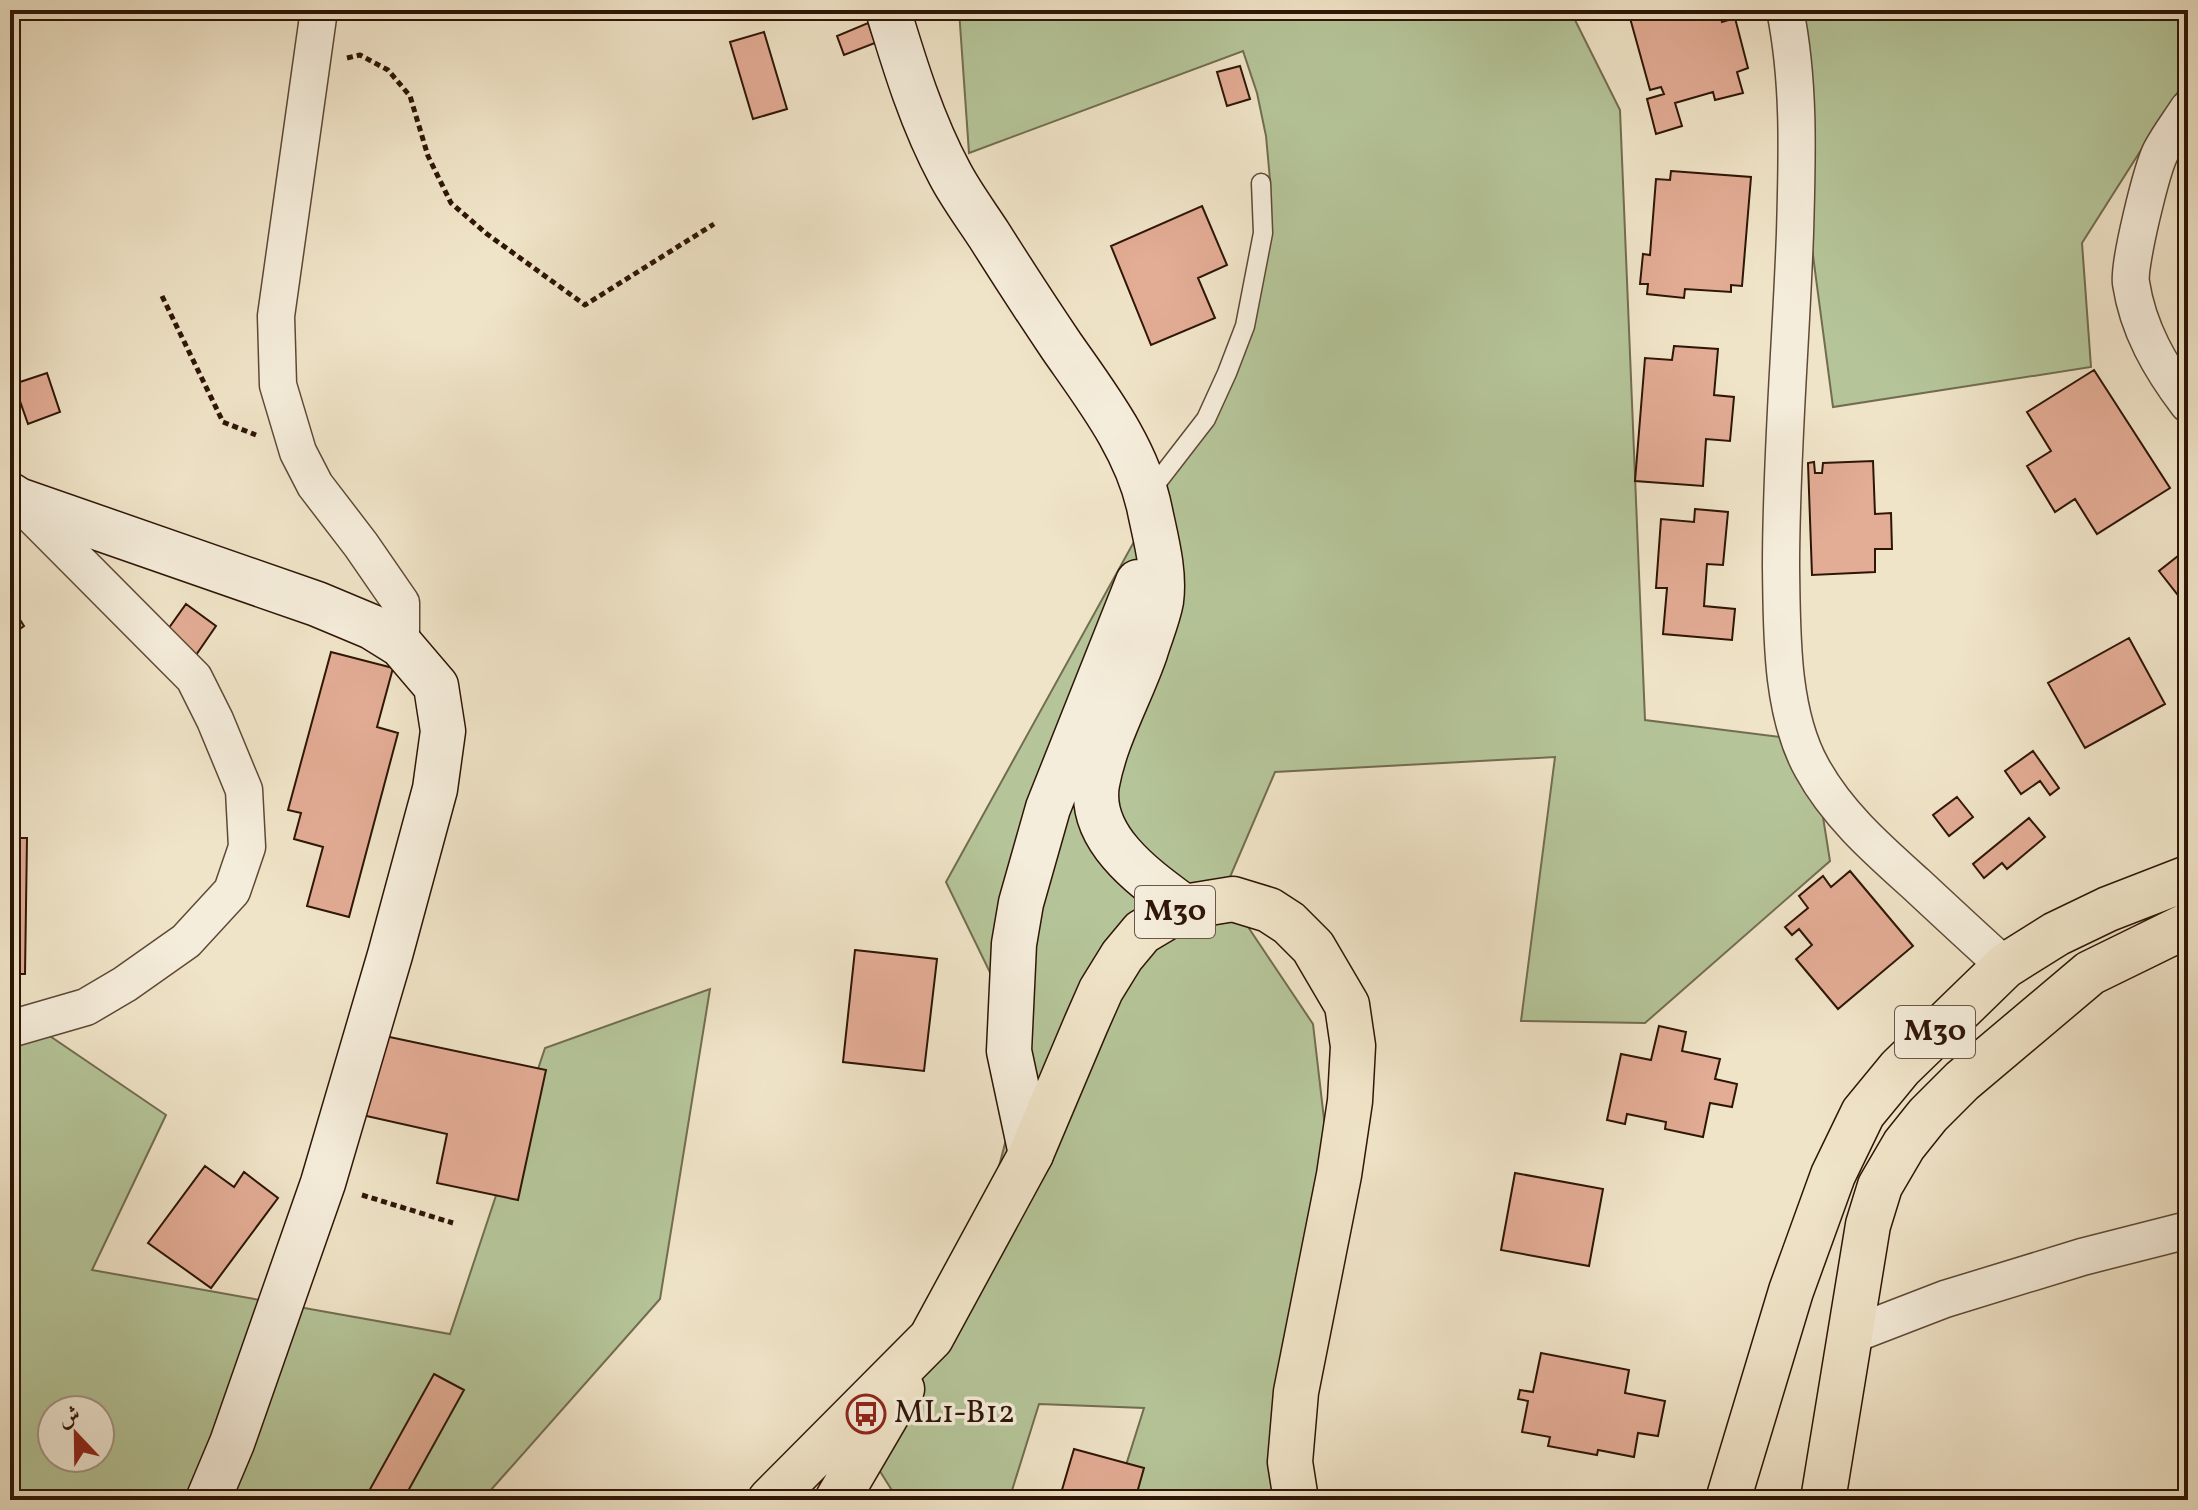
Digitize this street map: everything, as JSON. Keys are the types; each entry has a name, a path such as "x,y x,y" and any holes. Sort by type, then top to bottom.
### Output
{"highway":[{"name":"M30","path":"1728,1500 1791,1291 1833,1175 1863,1113 1918,1049 2005,966 2056,934 2095,915 2188,878"},
{"name":"M30","path":"770,1500 931,1338 1031,1154 1091,1012 1122,956 1142,932 1184,907 1233,899 1269,910 1289,923 1313,947 1347,1005 1353,1046 1350,1101 1339,1175 1296,1392 1290,1462 1296,1500"},
{"name":"M30","path":"1823,1500 1868,1225 1880,1186 1904,1145 1962,1081 2090,973 2188,925"},
{"path":"837,1500 931,1338"}],"street":[{"path":"319,10 276,316 278,385 298,452 315,485 401,603 401,645"},
{"path":"888,10 915,97 950,175 1112,422 1140,476 1160,568 1161,601 1141,664 1110,741 1097,785 1097,800 1105,828 1114,844 1148,881 1184,907"},
{"path":"1785,10 1797,123 1791,345 1781,489 1782,645 1793,715 1810,764 1832,801 1872,844 2005,966"},
{"path":"2188,109 2174,154 2147,196 2130,279 2140,322 2160,367 2188,404"},
{"path":"14,498 317,604 372,627 401,645 436,686 443,731 435,789 390,955 323,1183 232,1443 208,1500"},
{"path":"10,1029 86,1007 186,941 232,891 247,847 244,790 194,678 14,498"},
{"path":"1031,1154 1009,1051 1014,944 1021,903 1048,808 1132,599 1150,513"},
{"path":"1849,1336 1945,1299 2082,1257 2188,1230"}],"lane":[{"path":"1150,513 1206,419 1245,326 1263,233 1261,183"}],"path":[{"path":"311,66 360,55 388,70 410,96 428,156 451,203 487,234 585,305 714,224"},
{"path":"162,296 223,422 298,452"},
{"path":"323,1183 453,1223"}],"green space":[{"path":"959,10 1570,10 1620,110 1645,720 1811,741 1830,861 1645,1023 1521,1021 1555,757 1275,772 1224,891 1313,1024 1327,1145 1294,1500 1115,1500 1144,1408 1039,1404 1009,1500 898,1500 851,1425 980,1239 1019,1090 1019,1032 946,882 1167,482 1196,443 1270,225 1266,136 1257,93 1243,51 969,153"},
{"path":"1785,10 2188,10 2188,76 2082,243 2091,367 1833,407 1798,142"},
{"path":"710,989 660,1299 482,1500 252,1500 232,1495 229,1500 10,1500 10,1028 38,1028 166,1115 92,1270 450,1334 545,1048"}],"building":[{"path":"1658,10 1719,10 1722,22 1735,18 1748,68 1737,72 1743,93 1715,100 1713,92 1675,103 1682,126 1656,134 1647,99 1664,94 1661,87 1650,90 1630,18"},
{"path":"868,23 875,43 844,55 837,36"},
{"path":"764,32 787,109 753,119 730,42"},
{"path":"1240,66 1250,99 1227,106 1217,72"},
{"path":"1671,171 1751,177 1742,286 1731,285 1731,292 1685,289 1684,298 1647,294 1648,284 1640,284 1643,254 1650,255 1656,179 1670,180"},
{"path":"1202,206 1227,265 1198,278 1215,318 1151,345 1111,246"},
{"path":"1674,346 1718,349 1714,395 1734,397 1730,441 1706,439 1703,486 1635,481 1645,358 1672,360"},
{"path":"2094,370 2170,488 2097,534 2075,499 2055,512 2027,466 2051,451 2027,412"},
{"path":"47,373 60,412 28,424 14,384"},
{"path":"1873,461 1875,514 1891,513 1892,549 1875,549 1875,572 1812,575 1808,463 1814,462 1815,473 1822,473 1823,463"},
{"path":"1695,509 1728,512 1723,565 1707,564 1704,606 1735,609 1732,640 1663,634 1667,588 1656,588 1661,519 1694,522"},
{"path":"2188,548 2188,608 2159,571"},
{"path":"10,604 24,626 10,636"},
{"path":"186,604 216,626 196,655 166,632"},
{"path":"2129,638 2165,704 2085,748 2048,683"},
{"path":"331,652 393,668 377,727 398,733 349,917 307,906 323,847 294,839 301,813 288,810"},
{"path":"2033,751 2059,788 2050,795 2040,781 2021,794 2005,771"},
{"path":"1957,797 1973,817 1949,836 1933,815"},
{"path":"2029,818 2045,837 2007,869 2002,863 1984,878 1973,864"},
{"path":"10,838 27,838 25,974 10,974"},
{"path":"1850,871 1913,946 1838,1009 1796,959 1812,945 1799,929 1792,935 1785,927 1808,908 1799,896 1823,876 1831,887"},
{"path":"855,950 937,959 924,1071 843,1062"},
{"path":"1659,1026 1686,1032 1682,1051 1720,1059 1715,1079 1737,1084 1732,1107 1710,1103 1703,1137 1665,1129 1666,1122 1627,1114 1625,1124 1607,1120 1621,1054 1651,1060"},
{"path":"380,1035 546,1070 518,1200 437,1183 447,1134 362,1115"},
{"path":"205,1166 234,1187 244,1172 278,1198 211,1288 148,1243"},
{"path":"1515,1173 1603,1189 1589,1266 1501,1250"},
{"path":"1541,1353 1629,1370 1625,1393 1665,1401 1658,1436 1638,1433 1634,1457 1598,1450 1597,1455 1548,1446 1550,1437 1522,1432 1528,1401 1518,1399 1520,1390 1533,1392"},
{"path":"434,1374 464,1390 403,1500 387,1500 369,1491"},
{"path":"1074,1449 1144,1468 1135,1500 1059,1500"}],"place":[{"name":"ML1-B12","path":"866,1414"}]}
